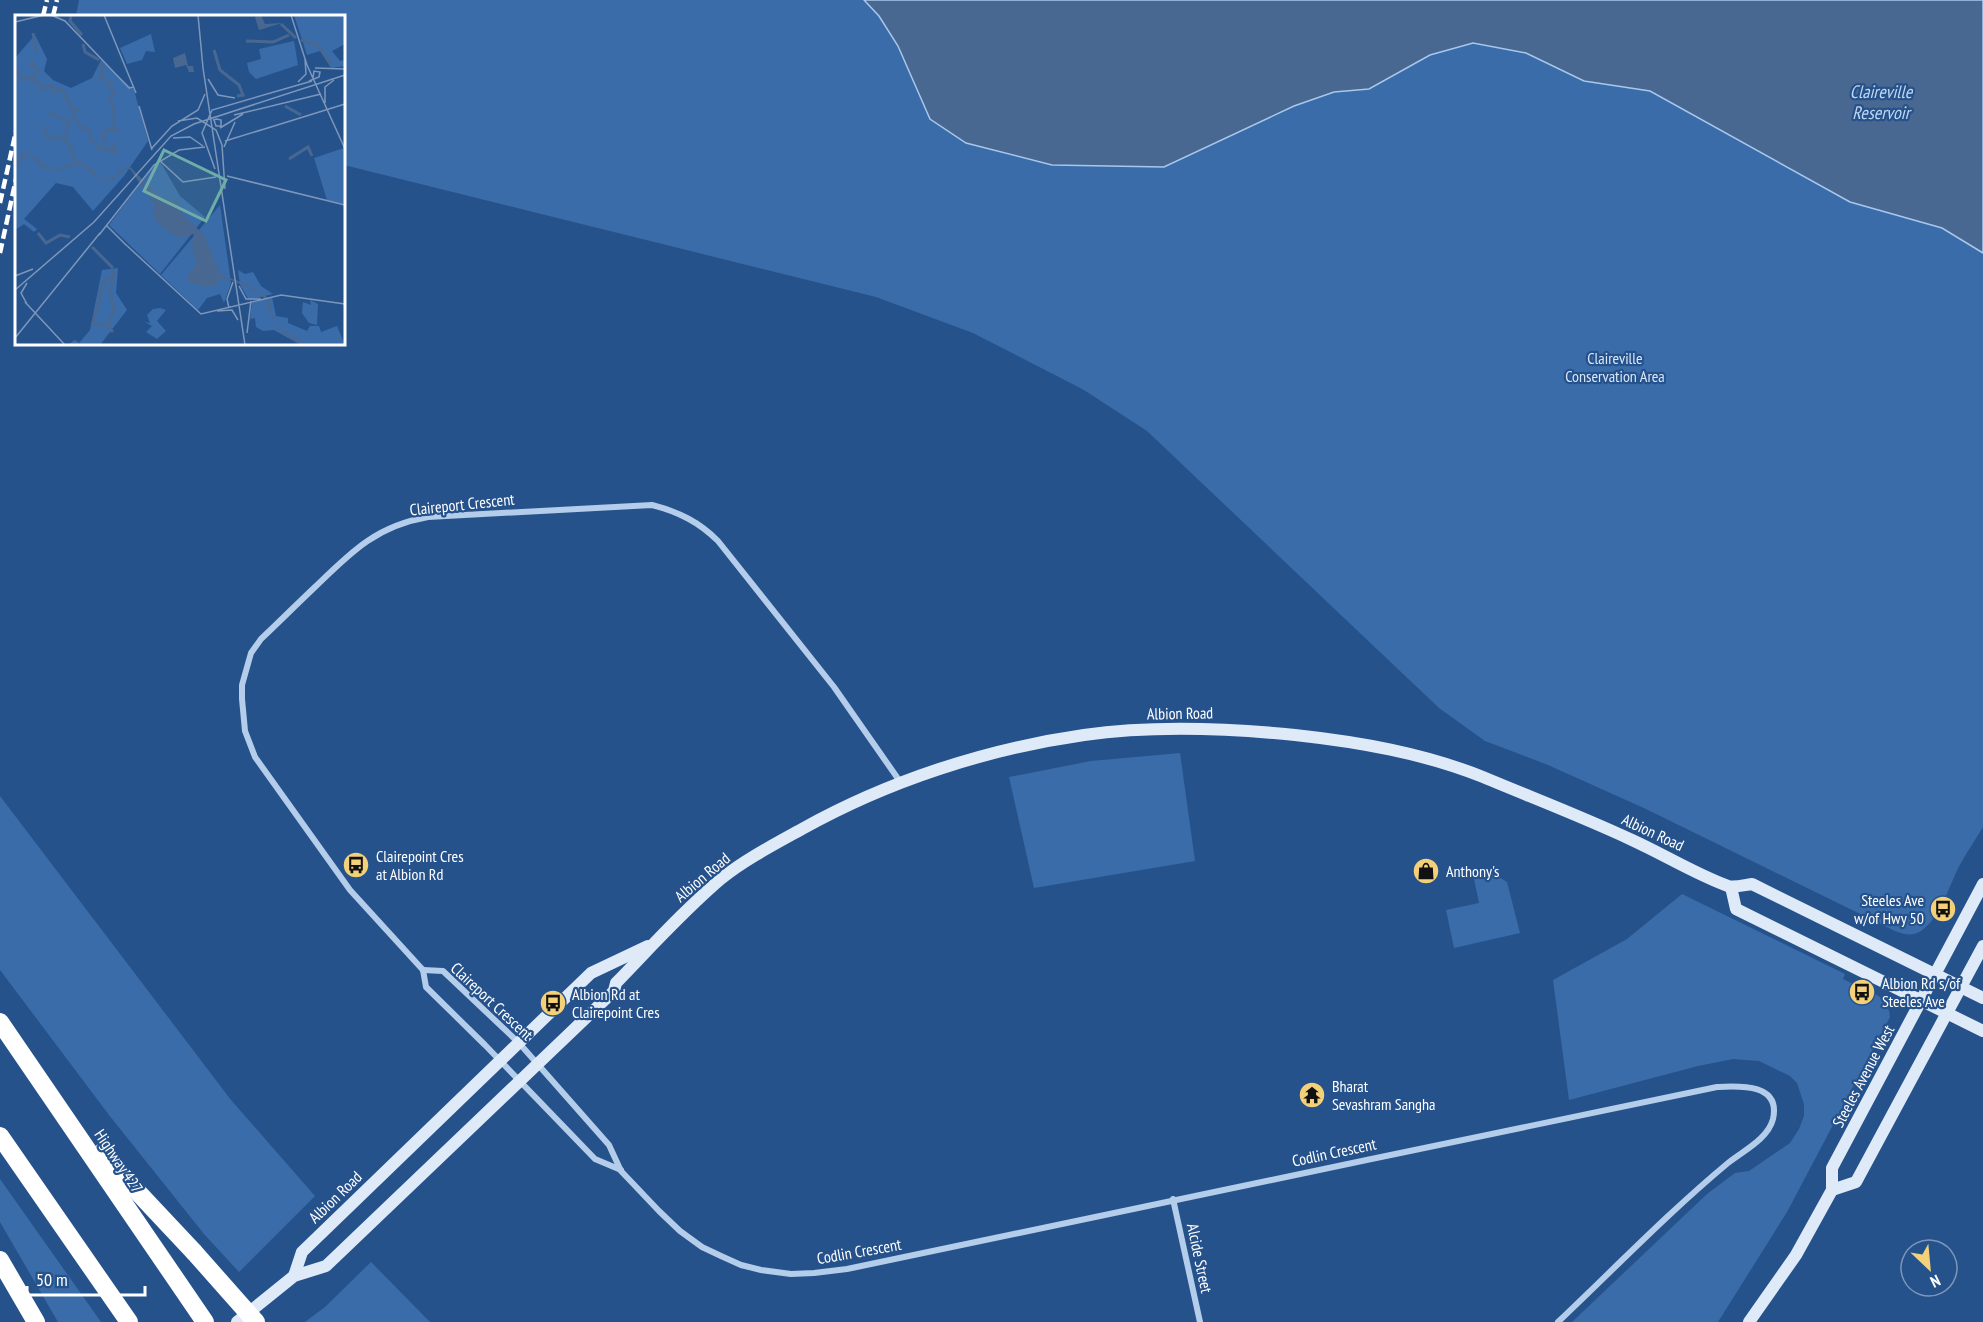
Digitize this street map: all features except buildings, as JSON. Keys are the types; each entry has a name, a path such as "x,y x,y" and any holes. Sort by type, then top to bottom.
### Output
{"highway":[{"name":"Highway 427","path":"0,1022 205,1322"},
{"path":"63,1112 256,1322"},
{"path":"0,1136 125,1317"},
{"path":"0,1260 36,1322"}],"main road":[{"name":"Albion Road","path":"237,1322 294,1276 326,1266 614,991 616,983 723,878 755,856 846,805 901,783 989,755 1084,735 1145,730 1218,729 1325,738 1418,756 1479,776 1632,840 1731,887 1752,884 1983,998"},
{"name":"Steeles Avenue West","path":"1749,1322 1796,1255 1832,1190 1832,1168 1983,884"},
{"path":"1731,887 1736,909 1983,1031"},
{"name":"Albion Road","path":"294,1276 302,1252 591,974 657,942"},
{"path":"1832,1190 1856,1182 1983,946"}],"street":[{"name":"Claireport Crescent","path":"520,1080 426,987 423,970 350,890 265,771 249,744 242,699 245,669 251,653 261,639 353,550 374,536 409,520 428,517 652,505 687,517 704,527 718,541 834,687 901,783"},
{"name":"Claireport Crescent","path":"423,970 442,971 519,1043 537,1064"},
{"name":"Codlin Crescent","path":"537,1064 609,1145 621,1171 659,1211 702,1247 741,1265 790,1274 847,1269 1717,1087 1741,1086 1757,1088 1764,1092 1769,1097 1773,1110 1773,1118 1765,1133 1720,1170 1558,1322"},
{"name":"Codlin Crescent","path":"520,1080 594,1159 621,1171"},
{"name":"Alcide Street","path":"1173,1199 1200,1322"}],"green space":[{"name":"Claireville Conservation Area","path":"79,0 1983,0 1983,827 1961,863 1940,908 1928,925 1914,934 1895,931 1646,809 1548,765 1485,741 1439,708 1147,431 1084,390 973,333 876,297 345,165 345,15 76,15"},
{"path":"1180,753 1195,861 1034,888 1009,777 1091,761"},
{"path":"0,796 231,1100 315,1196 239,1272 204,1234 109,1115 0,970"},
{"path":"1489,871 1507,882 1520,933 1454,948 1446,910 1479,903 1473,874"},
{"path":"1682,894 1845,974 1843,979 1873,992 1885,1002 1890,1017 1787,1212 1718,1322 1572,1322 1707,1194 1735,1173 1749,1171 1790,1143 1804,1116 1804,1104 1797,1083 1790,1076 1759,1061 1733,1059 1569,1100 1553,980 1627,939"},
{"path":"0,1179 101,1322 58,1322 0,1222"},
{"path":"371,1262 430,1322 305,1322 325,1307"}],"water":[{"name":"Claireville Reservoir","path":"864,0 1983,0 1983,253 1942,228 1850,202 1650,91 1584,81 1526,53 1473,43 1430,55 1369,89 1334,92 1294,106 1164,167 1052,165 966,143 930,119 898,46 879,16"}],"railway":[{"path":"43,15 47,0"},
{"path":"53,15 57,0"},
{"path":"0,203 15,136"},
{"path":"0,253 15,184"}],"place":[{"name":"Clairepoint Cres at Albion Rd","path":"356,865"},
{"name":"Anthony's","path":"1426,871"},
{"name":"Steeles Ave w/of Hwy 50","path":"1943,909"},
{"name":"Albion Rd s/of Steeles Ave","path":"1862,992"},
{"name":"Albion Rd at Clairepoint Cres","path":"553,1003"},
{"name":"Bharat Sevashram Sangha","path":"1312,1095"}]}
